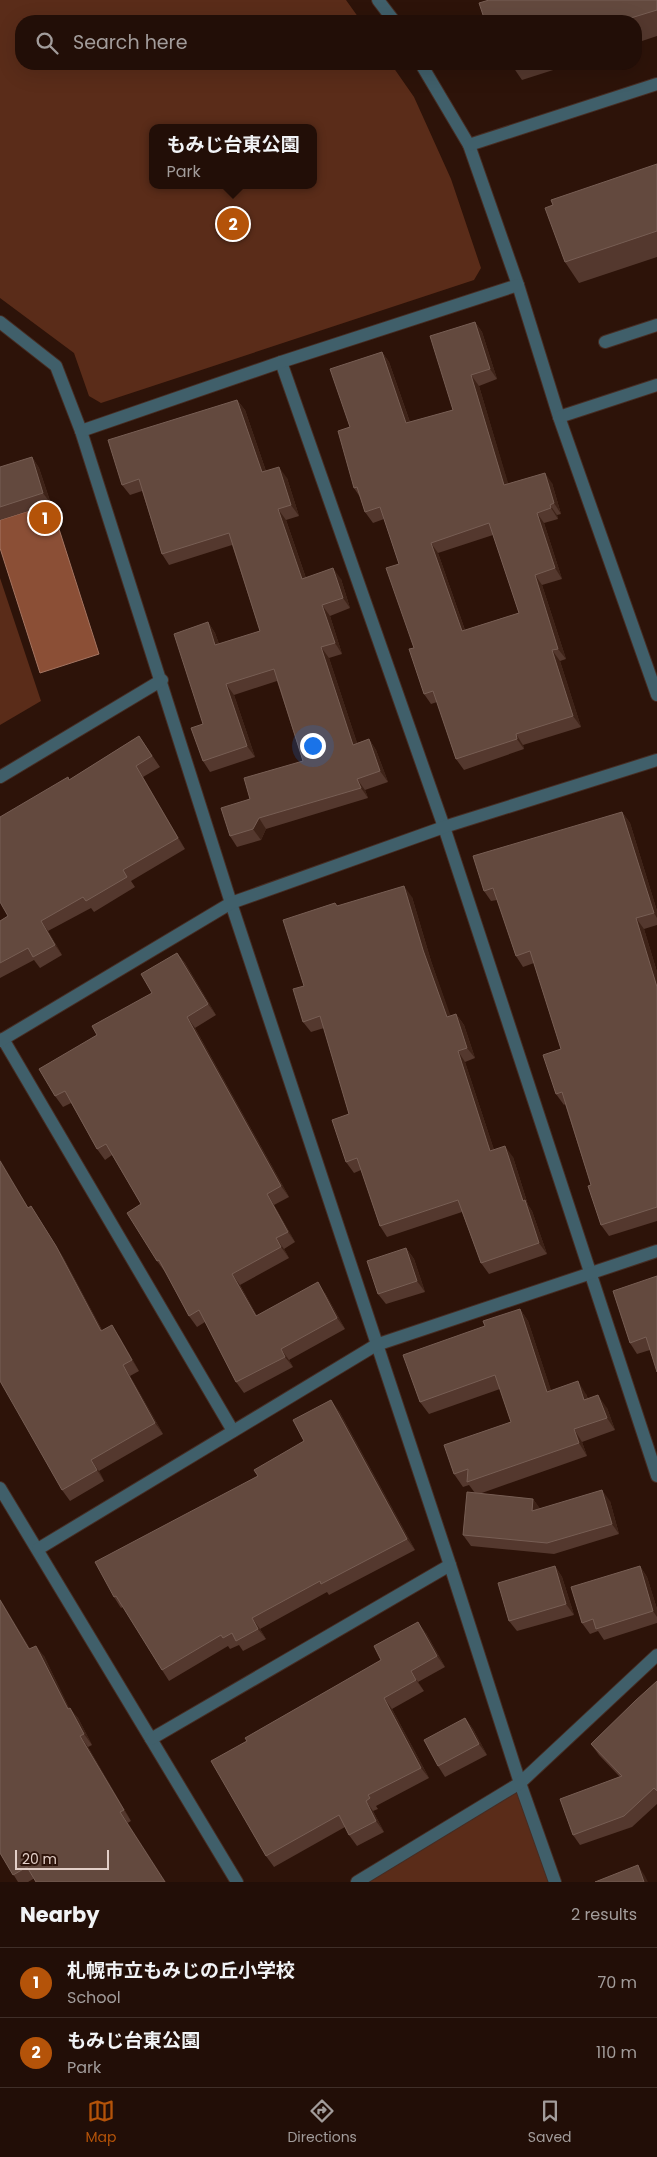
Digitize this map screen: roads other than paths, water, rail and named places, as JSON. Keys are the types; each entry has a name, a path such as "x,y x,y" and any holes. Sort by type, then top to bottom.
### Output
{"street":[{"path":"378,0 389,15"},
{"path":"425,70 470,145 518,285 559,417 657,695"},
{"path":"470,145 657,84"},
{"path":"82,431 281,362 518,285"},
{"path":"0,322 56,366 82,431 231,903 450,1565 520,1783 555,1882"},
{"path":"605,342 657,325"},
{"path":"281,362 444,827 657,1476"},
{"path":"559,417 657,384"},
{"path":"0,777 162,680"},
{"path":"233,1431 1,1040 231,903 444,827 657,760"},
{"path":"38,1549 376,1345 657,1251"},
{"path":"0,1488 237,1882"},
{"path":"151,1739 450,1565"},
{"path":"357,1882 520,1783 657,1655"}],"place":[{"name":"もみじ台東公園","path":"233,224"},
{"name":"札幌市立もみじの丘小学校","path":"45,518"}]}
